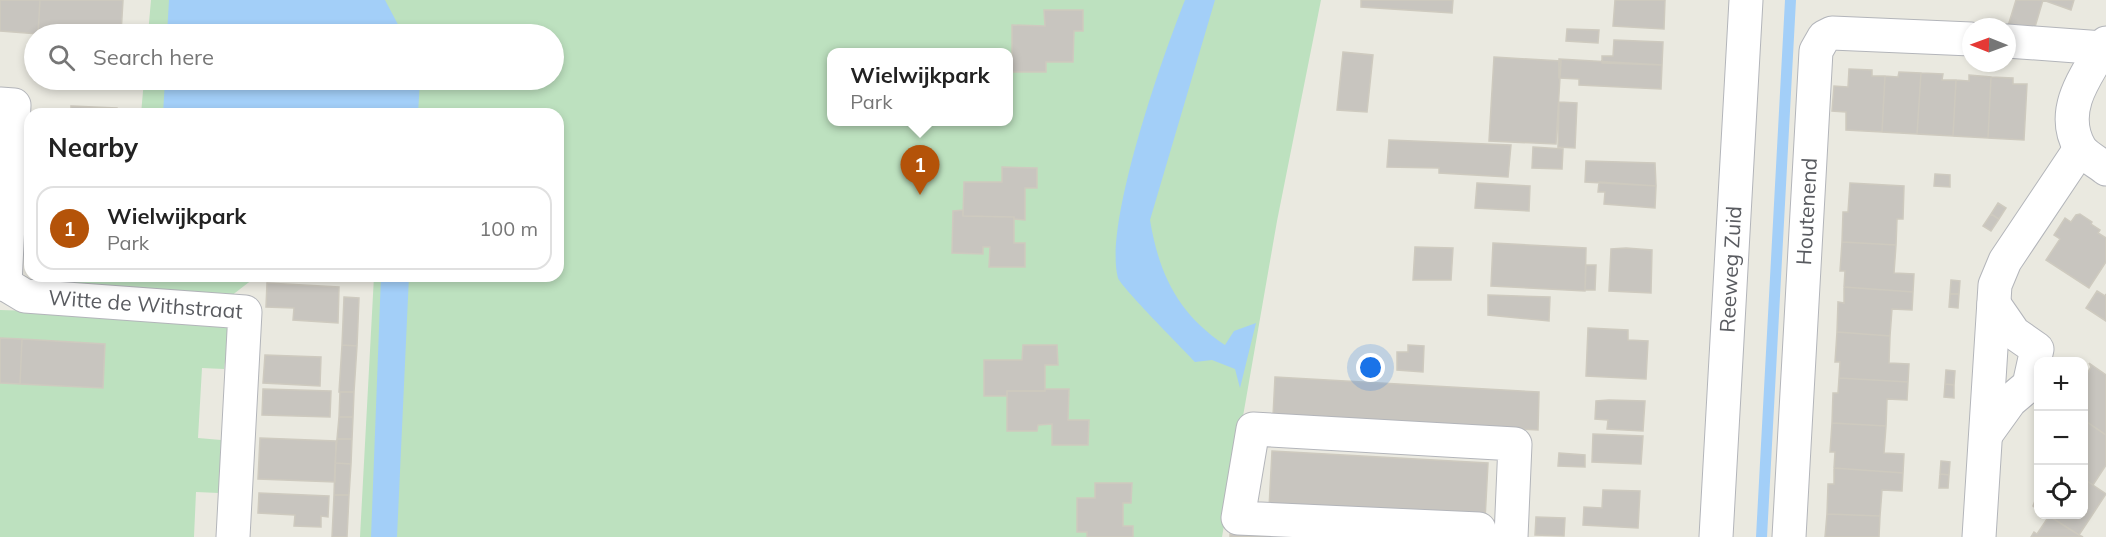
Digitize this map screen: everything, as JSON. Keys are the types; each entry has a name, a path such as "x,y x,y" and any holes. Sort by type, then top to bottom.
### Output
{"street":[{"name":"Reeweg Zuid","path":"1716,537 1746,0"},
{"name":"Houtenend","path":"1789,537 1816,51 1824,37 1832,33 1962,39"},
{"path":"2016,41 2105,45"},
{"path":"2105,45 2079,85 2073,104 2073,124 2080,148 2106,169"},
{"name":"Witte de Withstraat","path":"0,104 14,105 3,284 26,296 244,312 233,537"},
{"path":"1979,537 1995,285 2006,261 2080,148"},
{"path":"1987,433 2010,401 2029,385 2037,349 2014,333 1994,304"},
{"path":"1479,537 1479,529 1238,518 1253,429 1515,444 1511,537"}],"green space":[{"path":"151,0 1321,0 1277,221 1222,537 360,537 374,282 564,282 564,108 142,108 143,90 564,90 564,24 149,24"},
{"path":"60,282 249,282 231,296 117,296"},
{"path":"0,310 226,317 230,327 224,369 202,368 198,438 221,440 219,493 196,492 194,537 0,537"}],"water":[{"path":"169,0 385,0 398,24 168,24"},
{"path":"1185,0 1215,0 1150,220 1165,275 1183,306 1195,320 1225,345 1234,331 1256,323 1240,388 1235,369 1212,360 1195,362 1118,278 1116,253 1119,220 1127,181 1150,98"},
{"path":"1785,0 1796,0 1767,537 1756,537"},
{"path":"164,90 419,90 418,108 163,108"},
{"path":"381,282 409,282 397,537 371,537"}],"building":[{"path":"0,0 40,0 39,24 24,24 24,33 0,31"},
{"path":"40,0 123,0 122,24 39,24"},
{"path":"1361,0 1453,0 1452,13 1361,7"},
{"path":"1615,0 1665,0 1664,29 1613,26"},
{"path":"2016,0 2043,0 2035,27 2016,26 2016,18 2010,18"},
{"path":"2043,0 2074,0 2071,10"},
{"path":"1044,10 1083,10 1083,31 1074,31 1073,62 1046,62 1046,72 1013,72 1012,25 1045,26"},
{"path":"1567,29 1599,30 1598,43 1566,41"},
{"path":"1614,40 1663,42 1662,65 1602,63 1602,56 1613,56"},
{"path":"1343,52 1373,55 1367,112 1337,110"},
{"path":"1494,57 1561,61 1556,144 1489,141"},
{"path":"1559,59 1662,65 1661,89 1579,85 1579,79 1559,78"},
{"path":"1849,69 1872,70 1872,76 1885,76 1882,132 1846,130 1846,112 1832,111 1834,86 1848,87"},
{"path":"1899,72 1921,73 1917,134 1882,132 1885,76 1898,77"},
{"path":"1921,73 1943,74 1942,80 1956,80 1953,136 1917,134"},
{"path":"1969,75 1991,77 1988,138 1953,136 1956,80 1969,81"},
{"path":"1991,77 2013,78 2013,84 2027,84 2024,140 1988,138"},
{"path":"1559,102 1577,103 1575,148 1558,147"},
{"path":"71,106 117,108 71,108"},
{"path":"1389,140 1511,145 1508,177 1439,173 1439,168 1387,167"},
{"path":"1533,147 1563,149 1562,169 1532,168"},
{"path":"1586,161 1655,163 1656,186 1585,182"},
{"path":"1002,167 1037,168 1037,188 1025,188 1025,220 1014,219 1014,217 963,216 964,182 1002,182"},
{"path":"1935,174 1950,175 1950,187 1934,186"},
{"path":"1599,182 1656,186 1655,208 1604,204 1605,192 1598,192"},
{"path":"1477,183 1530,186 1529,211 1475,208"},
{"path":"1850,183 1904,186 1903,219 1897,219 1896,245 1842,242 1843,212 1848,212"},
{"path":"1998,203 2006,208 1999,219 1991,214"},
{"path":"963,210 963,216 1014,217 1014,243 1025,243 1025,267 989,267 990,247 983,247 983,254 952,253 953,211"},
{"path":"1991,214 1999,219 1991,231 1983,226"},
{"path":"2080,214 2092,222 2091,224 2100,230 2098,233 2106,238 2106,262 2089,288 2046,260 2060,239 2054,235 2065,218 2071,222 2076,215"},
{"path":"1842,242 1896,245 1894,273 1914,274 1913,292 1844,287 1845,271 1840,271"},
{"path":"1493,243 1586,248 1585,291 1491,286"},
{"path":"1415,247 1453,248 1451,280 1413,280"},
{"path":"1611,249 1652,250 1651,293 1609,291"},
{"path":"1586,265 1596,265 1595,290 1585,290"},
{"path":"1951,280 1960,281 1959,294 1950,294"},
{"path":"267,283 339,287 338,323 293,320 294,308 266,307"},
{"path":"1844,287 1913,292 1912,310 1892,309 1890,336 1837,332 1838,302 1844,303"},
{"path":"2097,291 2105,296 2106,294 2106,321 2086,308"},
{"path":"1950,294 1959,294 1958,308 1949,307"},
{"path":"1488,295 1550,297 1549,321 1488,315"},
{"path":"344,297 359,298 357,346 342,345"},
{"path":"1588,328 1628,330 1628,340 1648,341 1646,379 1586,376"},
{"path":"1837,332 1890,336 1889,363 1909,364 1908,382 1839,378 1840,362 1835,362"},
{"path":"0,338 22,339 20,384 0,383"},
{"path":"22,339 105,344 103,388 20,384"},
{"path":"342,345 357,346 354,392 339,392"},
{"path":"1023,345 1057,345 1058,365 1045,365 1045,391 1007,391 1007,396 984,396 984,360 1022,360"},
{"path":"1408,345 1424,346 1423,372 1397,370 1397,352 1408,352"},
{"path":"265,355 321,357 320,386 263,383"},
{"path":"2089,363 2106,375 2106,435 2088,423 2088,372 2091,367"},
{"path":"1946,370 1955,371 1954,385 1945,384"},
{"path":"1275,377 1539,392 1538,430 1273,416"},
{"path":"1839,378 1908,382 1907,400 1887,399 1886,426 1832,423 1833,393 1838,393"},
{"path":"1945,384 1954,385 1954,398 1944,397"},
{"path":"263,389 331,391 330,417 262,415"},
{"path":"1045,389 1069,389 1068,420 1089,420 1088,445 1052,445 1052,424 1038,425 1037,431 1007,431 1007,391 1045,391"},
{"path":"340,392 354,392 353,417 339,417"},
{"path":"1596,401 1645,401 1643,431 1607,429 1608,420 1595,419"},
{"path":"339,417 353,417 352,439 337,439"},
{"path":"1832,423 1886,426 1884,453 1904,454 1903,473 1834,468 1835,452 1830,452"},
{"path":"2088,423 2106,435 2106,465 2093,485 2088,482"},
{"path":"1593,434 1643,436 1641,464 1592,462"},
{"path":"260,438 336,441 335,482 258,479"},
{"path":"337,439 352,439 351,464 335,463"},
{"path":"1272,451 1488,463 1485,520 1269,508"},
{"path":"1559,453 1585,455 1585,467 1558,466"},
{"path":"1941,461 1950,462 1949,475 1940,474"},
{"path":"335,463 351,464 349,495 334,495"},
{"path":"1834,468 1903,473 1902,491 1882,490 1880,516 1827,514 1828,484 1834,484"},
{"path":"1940,474 1949,475 1948,488 1939,488"},
{"path":"2088,482 2106,494 2079,535 2054,519 2088,519"},
{"path":"1095,483 1132,483 1131,503 1123,503 1123,526 1133,526 1133,537 1087,537 1087,532 1077,532 1077,498 1095,498"},
{"path":"1603,490 1640,491 1638,528 1583,525 1584,507 1602,508"},
{"path":"259,493 329,496 328,517 321,516 321,527 294,526 295,515 258,513"},
{"path":"334,495 349,495 347,537 332,537"},
{"path":"1827,514 1880,516 1879,537 1825,537"},
{"path":"1536,517 1565,518 1564,536 1535,535"},
{"path":"2047,519 2054,519 2083,537 2031,537 2034,532 2037,534"},
{"path":"1230,534 1288,537 1230,537"}],"place":[{"name":"Wielwijkpark","path":"920,195"}]}
